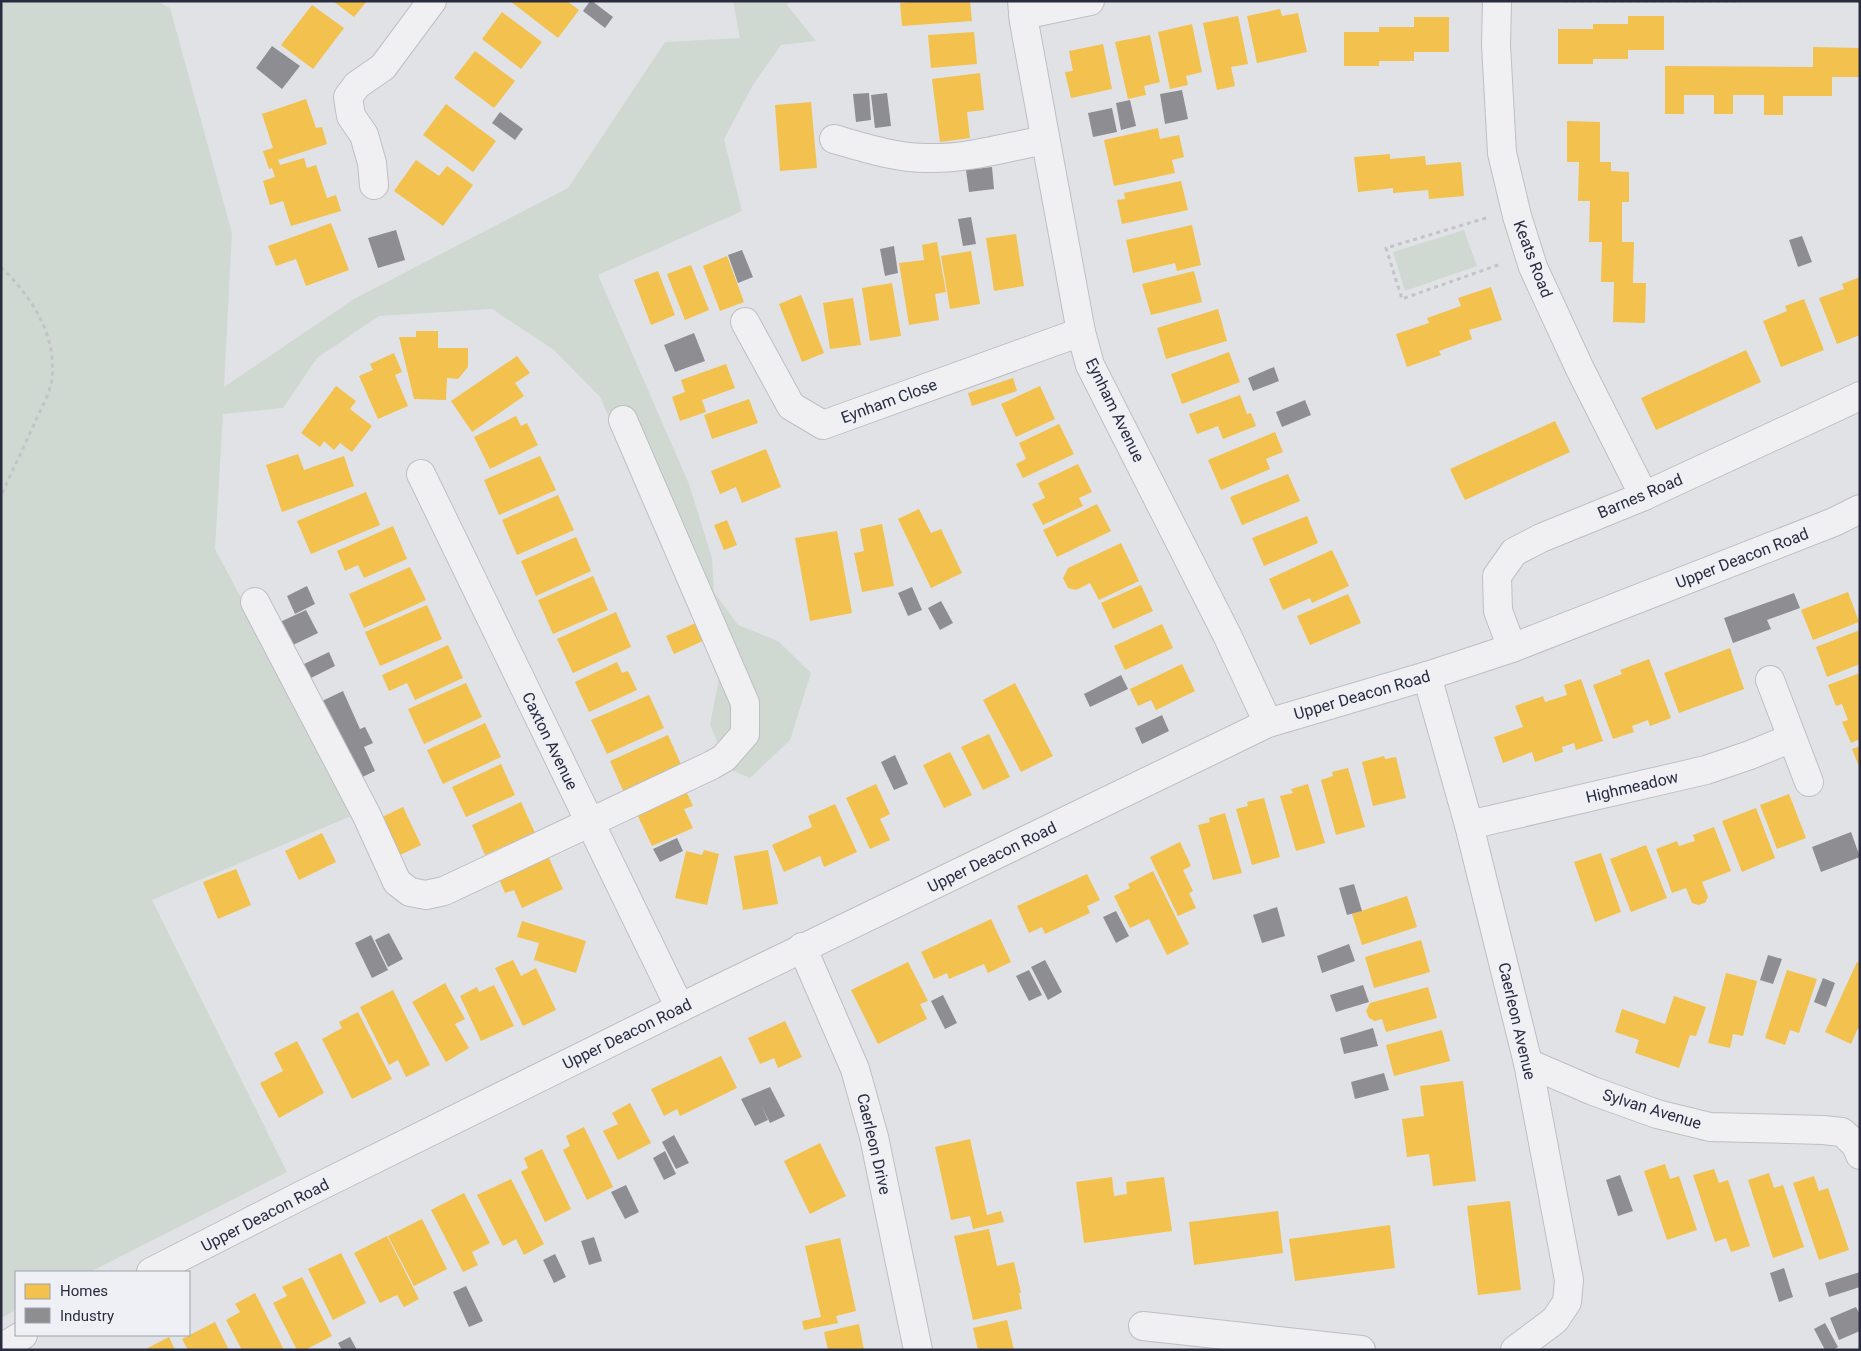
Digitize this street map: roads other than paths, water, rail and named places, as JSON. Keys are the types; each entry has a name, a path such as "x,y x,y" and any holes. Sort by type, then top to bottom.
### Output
{"street":[{"path":"374,185 372,163 364,135 351,116 348,97 357,85 383,68 432,1"},
{"name":"Eynham Avenue","path":"1090,1 1022,8 1081,332 1090,365 1228,635 1268,723"},
{"name":"Keats Road","path":"1497,1 1496,45 1502,154 1515,209 1533,267 1580,369 1644,496"},
{"path":"834,139 895,156 927,158 954,157 1045,140"},
{"name":"Eynham Close","path":"745,322 791,406 823,425 1081,332"},
{"name":"Barnes Road","path":"1512,648 1498,611 1497,576 1514,552 1541,538 1644,496 1860,396"},
{"path":"255,602 367,816 397,882 410,892 426,895 444,891 718,762 724,758 745,734 745,703 624,420"},
{"name":"Caxton Avenue","path":"421,474 680,1008"},
{"name":"Upper Deacon Road","path":"153,1271 802,947 971,868 1268,723 1427,676 1512,648 1834,522 1860,509"},
{"name":"Caerleon Avenue","path":"1427,676 1469,825 1528,1063 1569,1280 1567,1302 1555,1320 1515,1350"},
{"path":"1770,680 1809,782"},
{"name":"Highmeadow","path":"1469,825 1706,770 1792,738"},
{"name":"Caerleon Drive","path":"802,947 855,1069 874,1137 918,1350"},
{"name":"Sylvan Avenue","path":"1528,1063 1593,1091 1657,1114 1710,1127 1842,1132 1856,1145 1860,1155"},
{"path":"1143,1326 1361,1350"},
{"path":"1,1348 22,1336"}]}
